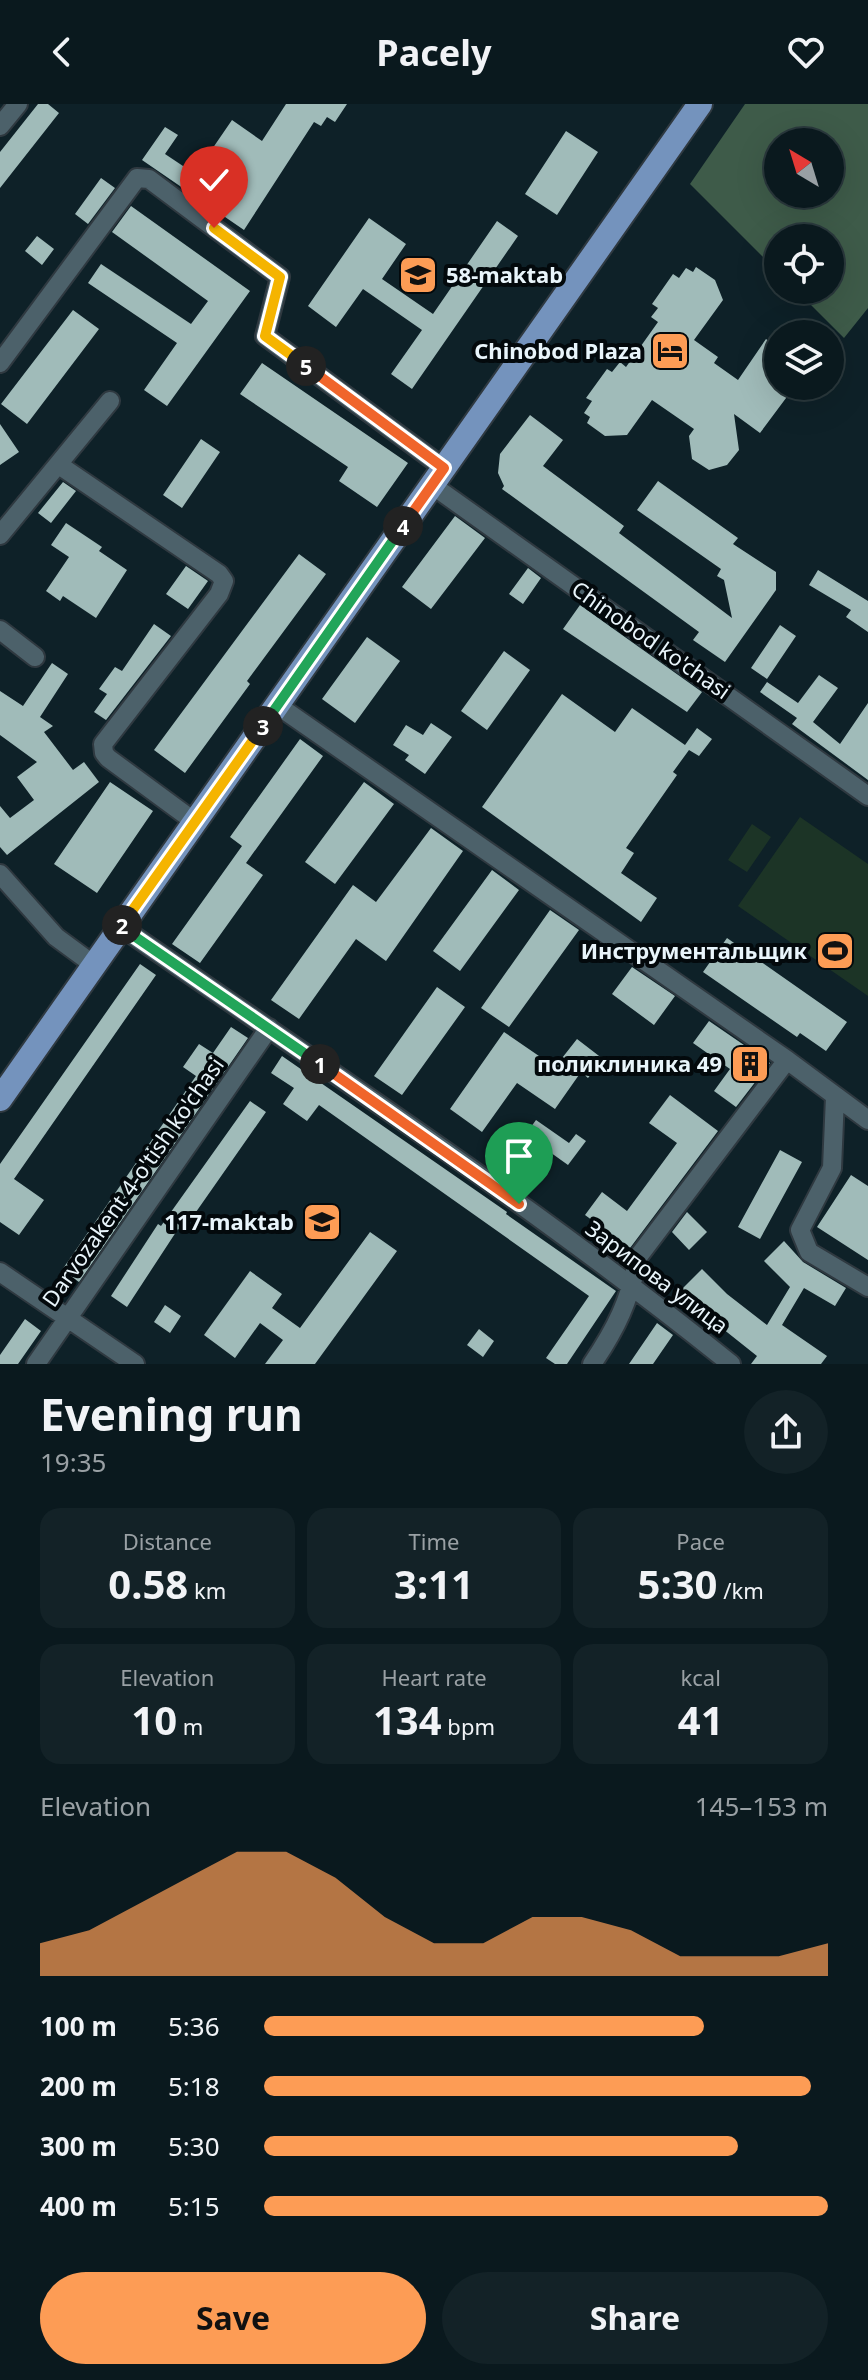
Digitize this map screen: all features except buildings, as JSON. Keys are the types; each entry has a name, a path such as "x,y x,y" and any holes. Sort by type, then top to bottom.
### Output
{"main road":[{"path":"0,1099 700,104"}],"street":[{"path":"0,126 18,104"},
{"name":"Chinobod ko'chasi","path":"0,363 137,178 149,179 280,277 265,336 438,476 868,796"},
{"path":"0,535 110,401"},
{"path":"59,465 219,574 224,581 219,594 103,744 108,758 195,822"},
{"path":"0,630 35,657"},
{"path":"277,705 787,1060 868,1120"},
{"path":"0,874 56,937 94,965"},
{"name":"Зарипова улица","path":"121,927 633,1285 731,1364"},
{"name":"Darvozakent 4-o'tish ko'chasi","path":"36,1364 269,1028"},
{"path":"592,1364 616,1329 633,1285 638,1257 787,1060"},
{"path":"835,1097 832,1168 800,1230 809,1252 868,1287"},
{"path":"0,1272 135,1364"}],"green space":[{"path":"745,104 868,104 868,308 844,338 844,320 826,320 810,304 844,304 844,224 764,224 764,258 690,184"},
{"name":"Инструментальщик","path":"800,817 868,864 868,996 738,906"},
{"path":"752,824 771,837 747,872 728,860"}],"place":[{"name":"58-maktab","path":"418,275"},
{"name":"Chinobod Plaza","path":"670,351"},
{"name":"Инструментальщик","path":"835,951"},
{"name":"поликлиника 49","path":"750,1064"},
{"name":"117-maktab","path":"322,1222"}],"route":[{"path":"214,228 280,277 265,336 444,468 121,927 519,1204"}]}
